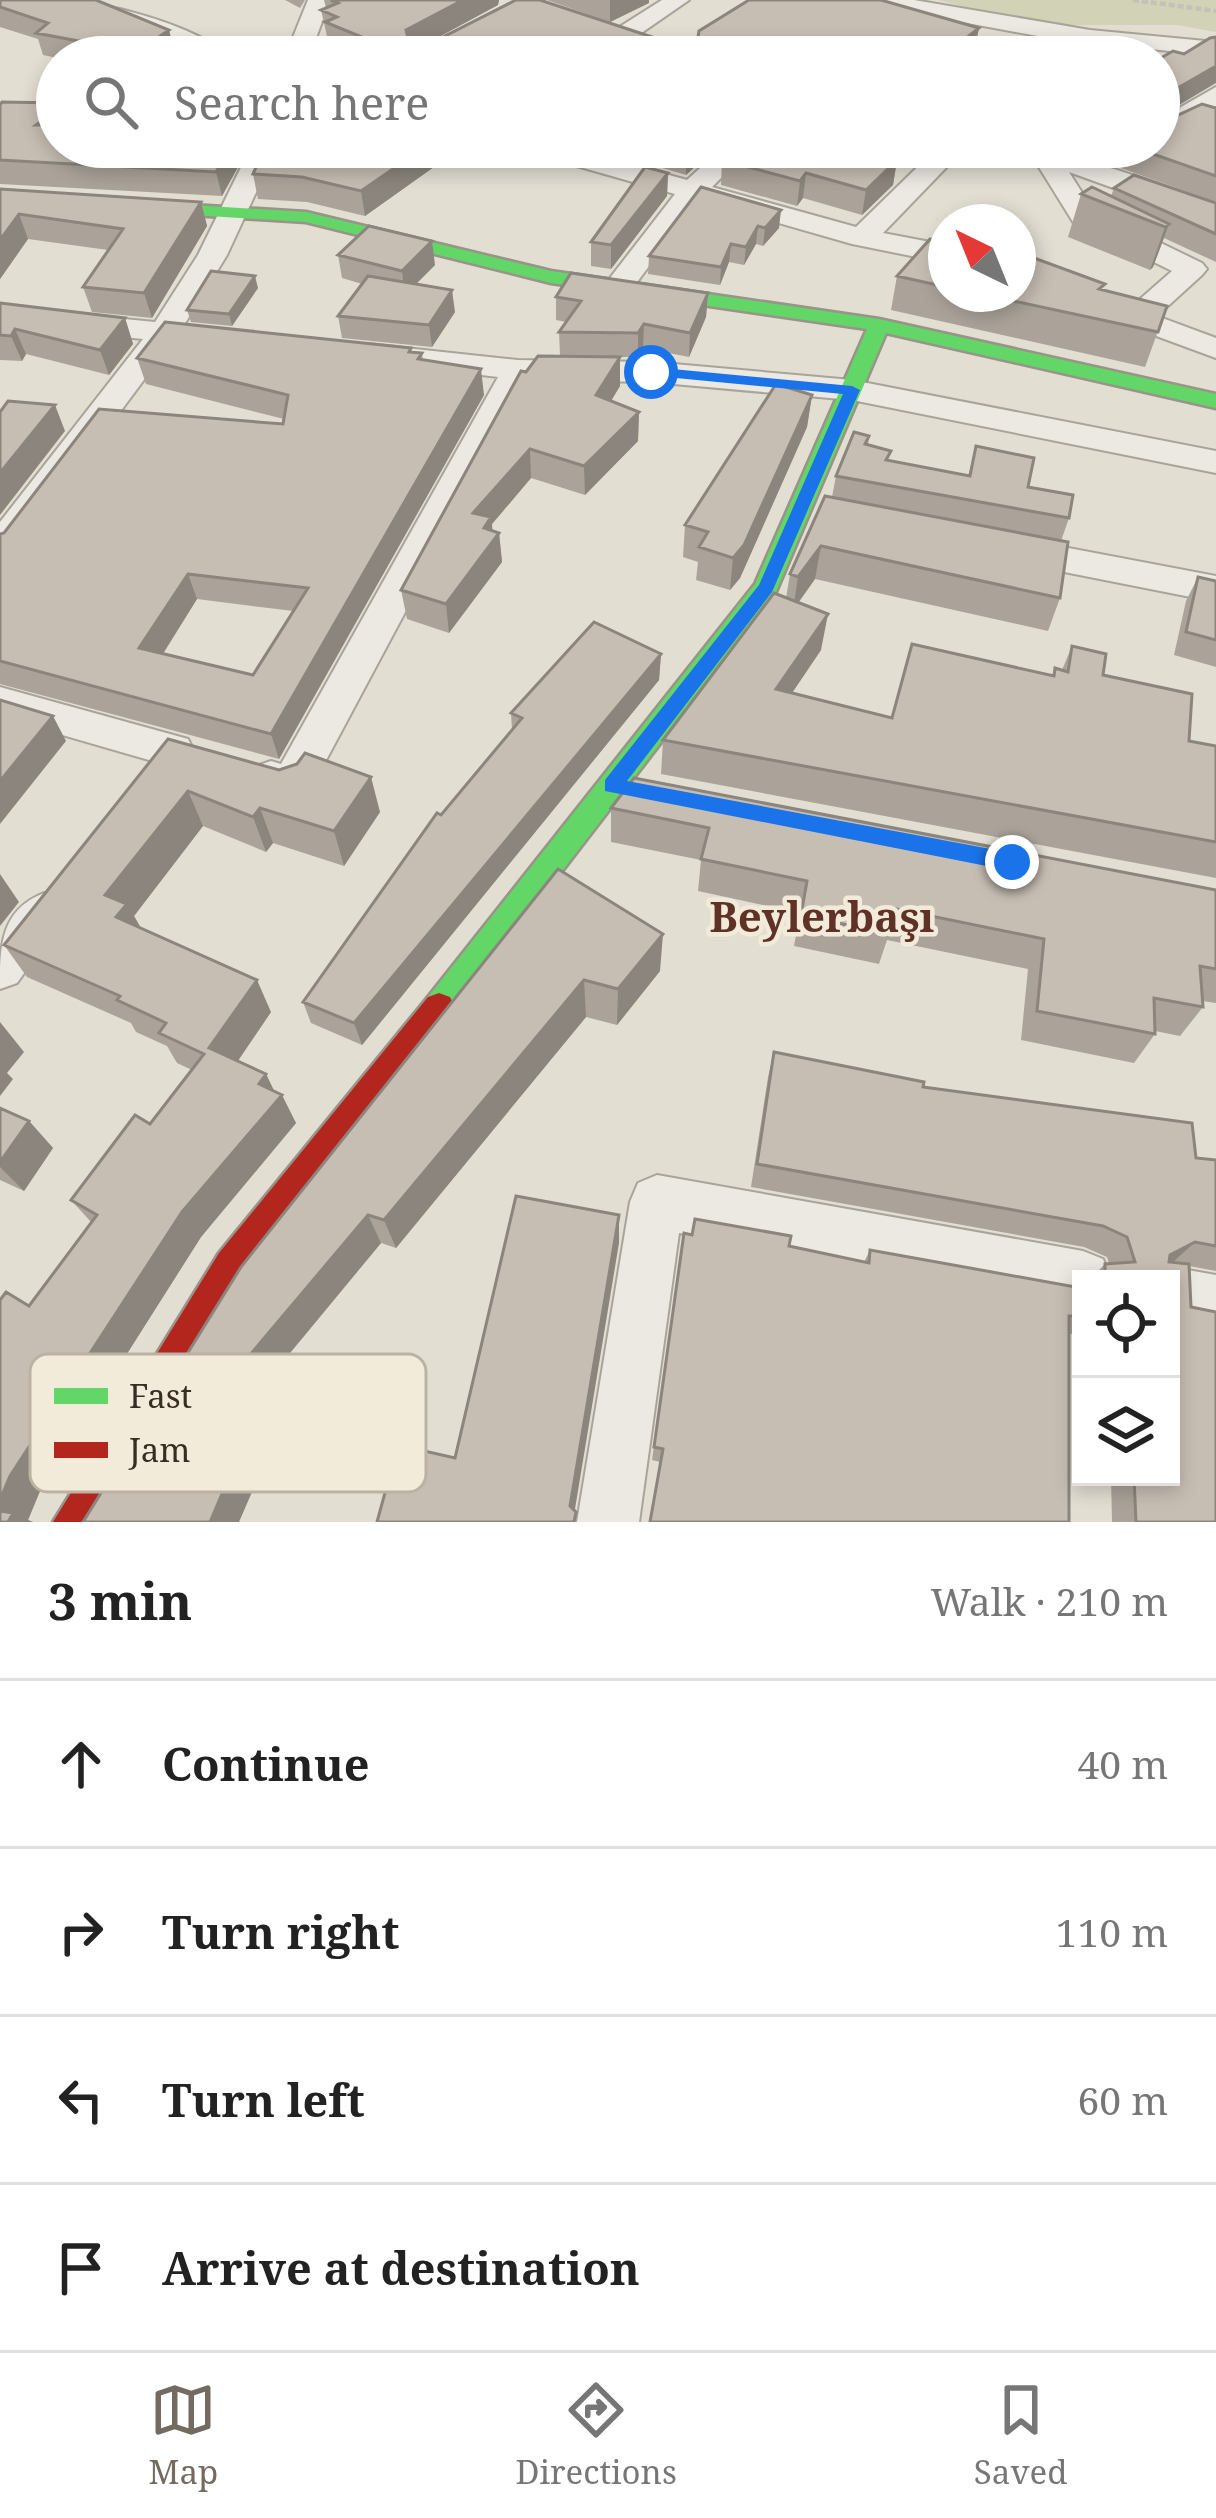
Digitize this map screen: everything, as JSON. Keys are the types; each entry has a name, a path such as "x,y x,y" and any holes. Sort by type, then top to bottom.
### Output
{"street":[{"path":"69,0 174,36"},
{"path":"305,36 319,0"},
{"path":"615,36 609,34 678,0"},
{"path":"881,0 1055,36"},
{"path":"1180,50 1216,49"},
{"path":"1194,119 1216,95"},
{"path":"0,547 164,331 240,210 255,168"},
{"path":"610,168 862,238 928,251"},
{"path":"618,286 690,192 716,168"},
{"path":"862,238 932,168"},
{"path":"1037,168 1083,215 1192,269 1136,319"},
{"path":"1087,168 1216,217"},
{"path":"1103,172 1109,168"},
{"path":"0,198 306,217 551,277 879,325 1216,401"},
{"path":"1036,282 1216,349"},
{"path":"0,316 259,341"},
{"path":"177,1354 231,1265 766,588 813,513 852,390 879,325"},
{"path":"329,349 518,370 651,372 852,390 1216,462"},
{"path":"0,702 292,784 518,370"},
{"path":"986,545 1216,589"},
{"path":"144,788 206,760"},
{"path":"612,786 659,795"},
{"path":"0,968 72,878"},
{"path":"608,1522 657,1202 1072,1277"},
{"path":"1180,1297 1216,1303"},
{"path":"74,1522 92,1492"}],"path":[{"path":"1133,0 1216,11"},
{"path":"1190,0 1216,11"}],"green space":[{"path":"938,0 1216,0 1216,32 1177,25 1036,25"}],"building":[{"path":"0,0 96,0 169,30 160,36 52,36 36,33 48,23 0,7"},
{"path":"331,0 463,0 406,30 408,36 359,36 325,22 337,17 321,10 338,3"},
{"path":"516,0 540,0 649,36 445,36"},
{"path":"749,0 881,0 979,28 969,36 698,36"},
{"path":"1216,37 1216,66 1180,87 1180,53"},
{"path":"36,103 36,162 0,160 0,105"},
{"path":"1202,104 1216,108 1216,176 1180,163 1180,114"},
{"path":"144,168 218,168 216,172"},
{"path":"256,168 394,168 361,191 302,177 253,174"},
{"path":"644,168 668,173 611,245 591,242"},
{"path":"752,168 889,168 866,190 806,173 800,181"},
{"path":"1134,175 1216,203 1216,234 1114,188"},
{"path":"701,187 781,210 765,228 758,226 746,247 731,244 721,267 649,256"},
{"path":"1092,187 1169,224 1165,227 1081,194"},
{"path":"0,189 201,202 144,293 83,287 123,229 19,214 0,240"},
{"path":"369,226 432,241 402,271 338,255"},
{"path":"928,241 928,283 897,276"},
{"path":"1036,259 1105,284 1099,289 1167,306 1158,332 1036,306"},
{"path":"211,271 255,276 229,314 187,310"},
{"path":"571,273 708,293 690,333 644,324 638,333 559,332 581,301 556,297"},
{"path":"368,276 452,290 429,325 338,316"},
{"path":"0,303 125,318 100,350 15,329 11,336 0,335"},
{"path":"165,322 411,348 409,352 422,353 418,359 481,369 271,734 0,661 0,534 99,409 283,424 288,395 137,358","holes":["188,574 308,588 253,675 139,648"]},
{"path":"538,356 620,357 596,395 639,412 584,466 530,449 473,513 491,517 484,528 499,533 446,604 401,590 521,371 526,372"},
{"path":"776,384 812,395 744,545 733,558 699,547 708,532 685,525"},
{"path":"8,401 55,405 0,473 0,412"},
{"path":"854,432 869,436 865,444 891,451 886,460 970,476 976,446 1034,458 1028,487 1073,495 1069,518 836,476"},
{"path":"825,496 1068,542 1060,598 821,546 798,577 790,574"},
{"path":"1198,577 1216,581 1216,640 1186,632"},
{"path":"774,593 828,614 776,689 892,718 912,644 1054,676 1055,668 1068,672 1072,646 1106,654 1103,675 1192,694 1189,741 1216,746 1216,842 663,740"},
{"path":"594,622 661,654 354,1023 303,1002 437,813 441,815 522,718 511,713"},
{"path":"0,700 53,716 0,781"},
{"path":"168,739 279,770 297,764 305,753 371,777 334,831 260,808 253,817 188,791 105,895 127,904 116,917 257,980 209,1048 266,1074 259,1084 282,1095 182,1212 89,1354 30,1354 30,1445 0,1500 0,1300 6,1292 29,1306 97,1215 71,1200 135,1115 150,1124 204,1054 159,1033 166,1023 117,1000 120,996 4,945"},
{"path":"634,778 1216,890 1216,969 1200,966 1203,1007 1154,998 1155,1034 1037,1011 1044,939 892,908 889,934 801,915 807,881 701,859 709,828 611,808"},
{"path":"558,869 663,934 618,989 584,980 384,1220 368,1215 251,1354 187,1354 241,1267"},
{"path":"774,1052 924,1082 923,1087 1192,1123 1196,1158 1216,1160 1216,1246 1195,1242 1170,1255 1169,1262 1189,1264 1191,1307 1216,1312 1216,1522 1136,1522 1134,1486 1180,1486 1180,1270 1105,1270 1105,1264 1135,1262 1127,1237 1103,1226 757,1164"},
{"path":"0,1108 29,1121 0,1162"},
{"path":"516,1196 619,1215 570,1506 576,1512 574,1522 377,1522 385,1492 426,1492 426,1451 455,1458"},
{"path":"695,1219 791,1236 789,1246 869,1263 870,1250 1072,1286 1069,1522 650,1522 663,1449 654,1447 684,1233 692,1235"},
{"path":"102,1492 223,1492 210,1522 83,1522"},
{"path":"0,1511 13,1513 8,1522 0,1522"}],"traffic: fast":[{"path":"0,198 306,217 551,277 879,325 1216,401"},
{"path":"439,1007 766,588 879,325"}],"traffic: jam":[{"path":"176,1354 231,1265 439,1007"},
{"path":"73,1522 91,1492"}],"district":[{"name":"Beylerbaşı","path":"822,917"}],"route":[{"path":"651,372 852,390 766,588 612,786 1012,862"}]}
